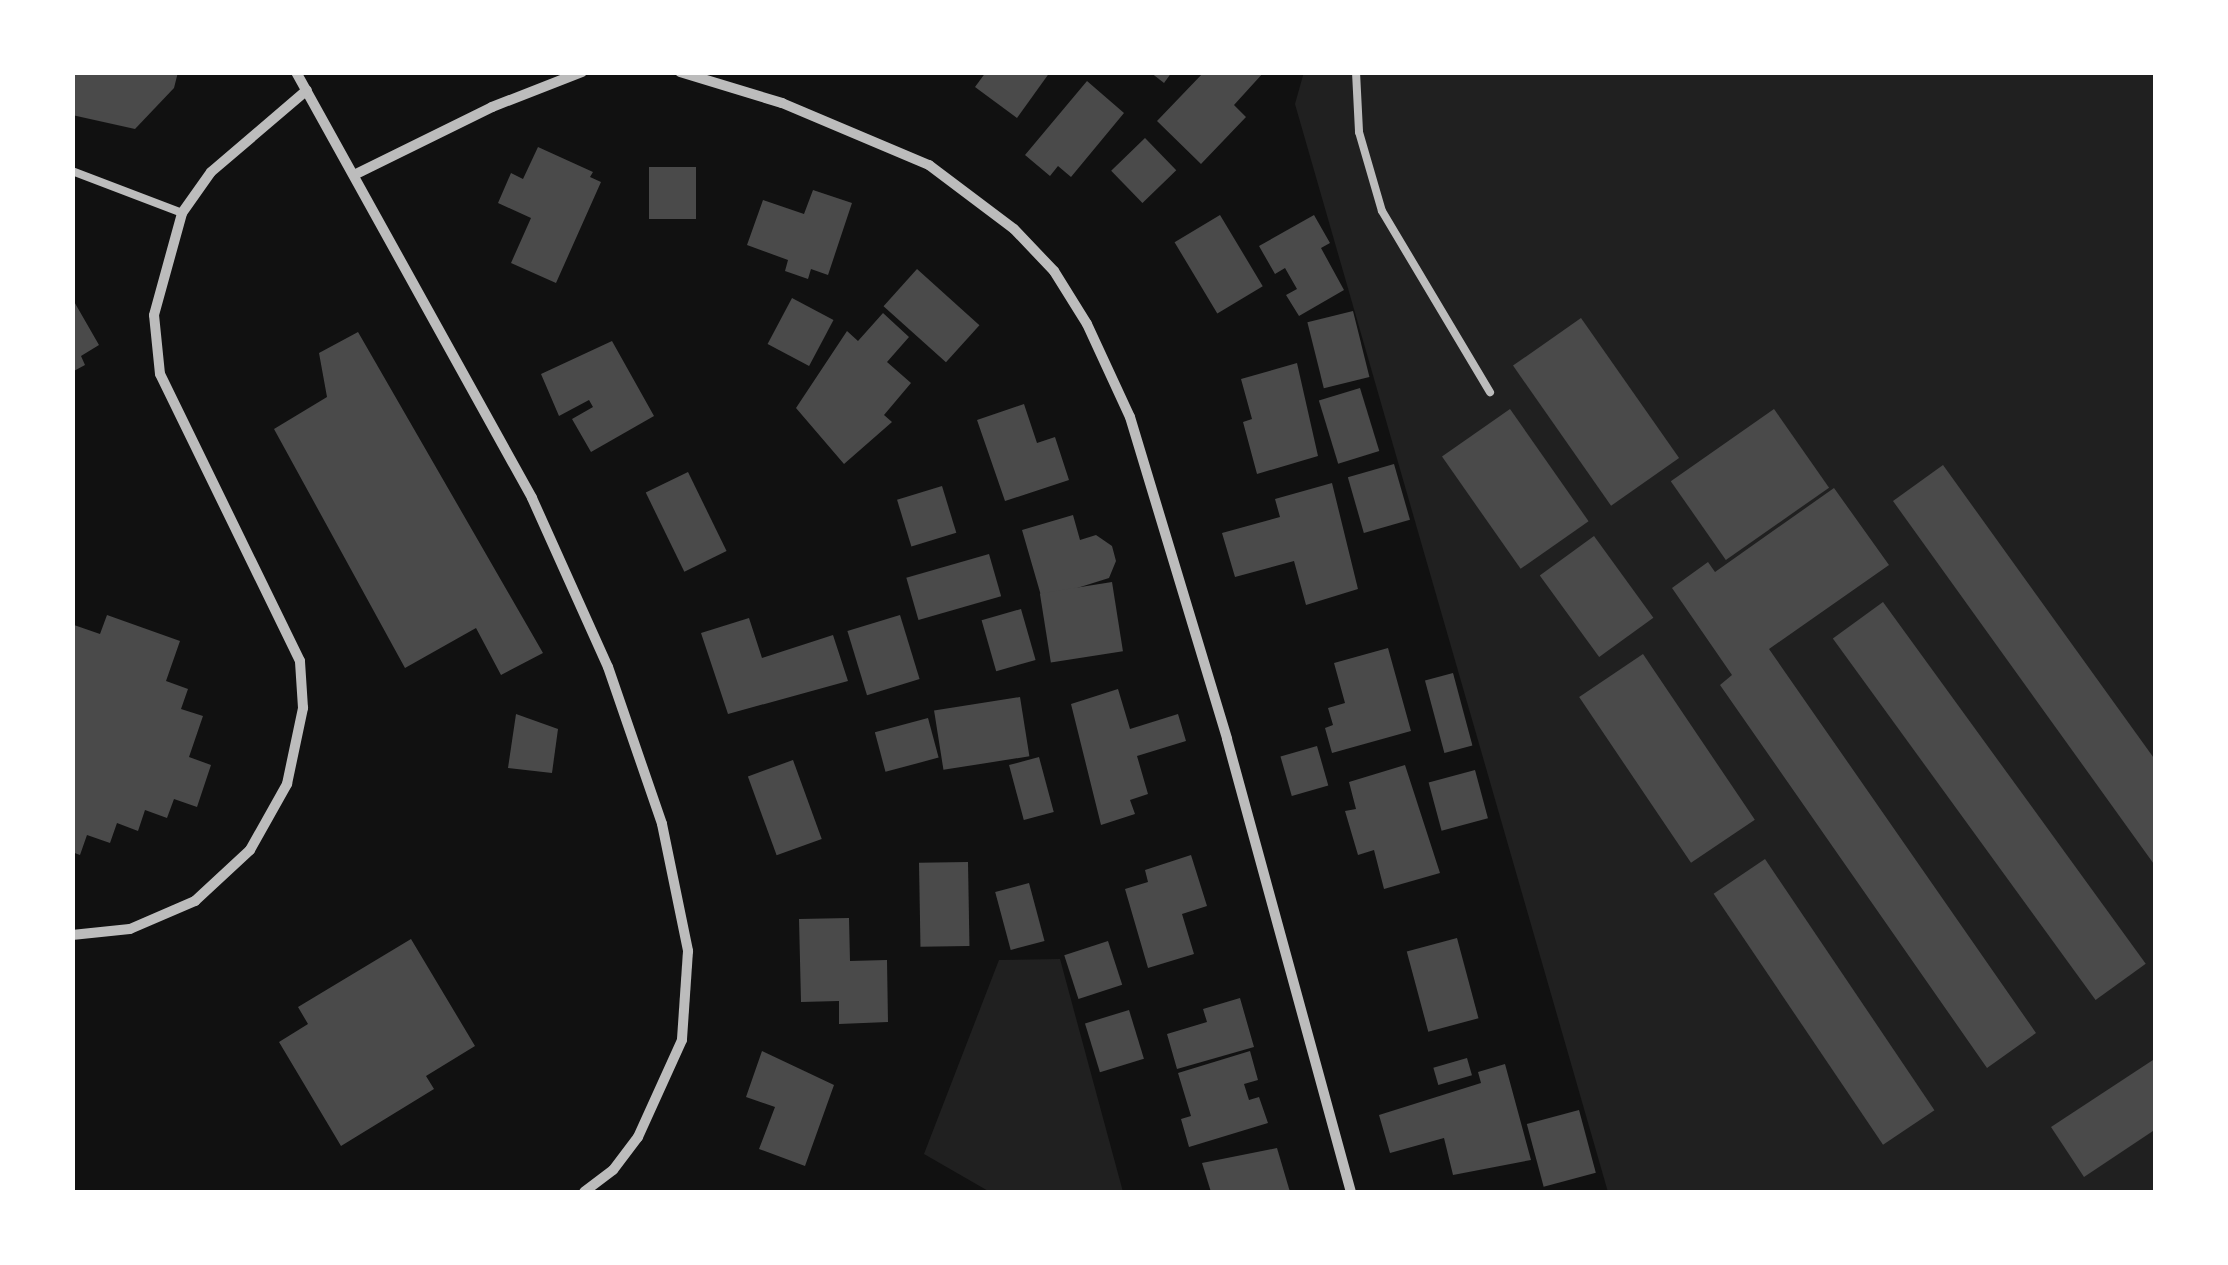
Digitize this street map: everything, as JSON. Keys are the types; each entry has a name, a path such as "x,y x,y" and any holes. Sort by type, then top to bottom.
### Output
{"street":[{"path":"296,72 532,498 608,666 683,906 688,997 676,1056 638,1137 613,1170 584,1192"},
{"path":"354,175 492,106 582,72"},
{"path":"680,72 782,103 929,165 1014,229 1054,271 1087,324 1130,417 1351,1192"},
{"path":"72,935 130,929 195,901 240,859 288,784 304,708 300,661 282,614 158,362 154,316 182,212 211,172 306,90"}],"lane":[{"path":"1356,72 1359,132 1382,211 1490,392"},
{"path":"72,170 182,212"}],"shaded area":[{"path":"1304,72 2155,73 2155,1192 1608,1192 1295,104"},
{"path":"1060,959 1123,1192 990,1192 924,1154 999,960"}],"building":[{"path":"72,72 178,72 174,88 135,129 72,115"},
{"path":"986,72 1050,72 1017,118 975,87"},
{"path":"1150,72 1172,72 1164,83"},
{"path":"1204,72 1264,72 1234,105 1246,117 1201,164 1157,121"},
{"path":"1087,81 1124,113 1071,177 1058,166 1050,176 1025,155"},
{"path":"1145,138 1176,170 1142,203 1111,171"},
{"path":"538,147 593,172 590,177 601,182 556,283 511,263 531,218 498,203 511,173 523,179"},
{"path":"649,167 696,167 696,219 649,219"},
{"path":"813,190 852,203 828,275 811,269 808,279 785,271 788,260 747,245 763,200 804,214"},
{"path":"1220,215 1263,286 1217,313 1175,242"},
{"path":"1314,215 1330,243 1321,248 1344,290 1299,316 1286,295 1297,289 1285,268 1275,274 1259,246"},
{"path":"917,269 979,325 946,362 884,306"},
{"path":"72,298 99,345 81,356 85,365 72,372"},
{"path":"792,298 833,320 809,366 768,344"},
{"path":"1353,311 1369,377 1324,388 1307,322"},
{"path":"883,313 909,337 887,362 911,383 884,415 892,422 844,464 796,408 847,331 858,341"},
{"path":"1581,318 1679,458 1611,506 1513,366"},
{"path":"358,332 543,653 501,675 476,628 405,668 274,429 327,397 319,353"},
{"path":"612,341 654,416 591,452 572,419 593,407 589,400 559,416 541,374"},
{"path":"1297,363 1318,456 1257,474 1243,422 1252,419 1241,379"},
{"path":"1360,388 1379,451 1338,464 1319,401"},
{"path":"1024,404 1037,443 1055,437 1069,480 1005,501 977,420"},
{"path":"1510,409 1589,521 1521,569 1442,457"},
{"path":"1774,409 1829,488 1726,560 1671,481"},
{"path":"1394,464 1410,520 1364,533 1348,477"},
{"path":"1943,465 2156,761 2156,867 1893,501"},
{"path":"688,472 727,551 684,572 646,493"},
{"path":"1332,483 1358,589 1306,605 1294,561 1235,577 1222,533 1280,517 1275,499"},
{"path":"942,486 956,533 911,547 897,500"},
{"path":"1834,488 1889,565 1769,649 2036,1033 1987,1068 1720,685 1732,675 1672,588 1708,562 1715,572"},
{"path":"1073,515 1080,540 1096,535 1112,546 1116,561 1109,578 1042,599 1022,530"},
{"path":"1594,536 1653,618 1599,657 1540,575"},
{"path":"989,554 1001,596 918,620 906,578"},
{"path":"1112,582 1123,651 1051,663 1040,593"},
{"path":"1883,602 2146,964 2096,1000 1833,638"},
{"path":"1021,609 1036,660 996,671 982,620"},
{"path":"107,615 180,641 166,681 188,689 181,709 203,716 189,757 211,765 197,807 174,799 167,818 145,810 138,831 117,823 110,843 87,835 80,855 72,852 72,630 74,625 100,634"},
{"path":"900,615 920,679 867,695 847,631"},
{"path":"749,618 762,658 833,635 848,681 728,714 701,633"},
{"path":"1388,648 1411,731 1332,753 1325,728 1333,725 1328,708 1345,703 1334,663"},
{"path":"1643,654 1755,820 1691,863 1579,697"},
{"path":"1453,673 1472,745 1444,753 1425,681"},
{"path":"1118,689 1130,729 1178,714 1186,741 1137,756 1148,794 1130,800 1135,814 1101,825 1071,704"},
{"path":"1020,697 1029,756 943,770 934,711"},
{"path":"516,714 558,729 552,773 508,768"},
{"path":"928,718 939,758 885,772 875,732"},
{"path":"1317,746 1328,785 1292,796 1280,756"},
{"path":"1039,757 1054,812 1024,820 1009,765"},
{"path":"793,760 822,839 777,855 748,776"},
{"path":"1405,765 1440,873 1384,889 1374,850 1358,855 1345,811 1356,809 1349,782"},
{"path":"1475,770 1488,818 1442,831 1429,782"},
{"path":"1191,855 1207,906 1182,914 1194,954 1148,968 1125,889 1148,882 1145,870"},
{"path":"1765,859 1934,1110 1883,1145 1714,894"},
{"path":"968,862 969,946 920,947 919,863"},
{"path":"1029,883 1045,941 1011,950 995,892"},
{"path":"849,918 850,961 887,960 888,1022 839,1024 839,1001 801,1002 799,919"},
{"path":"1457,938 1478,1018 1428,1032 1407,951"},
{"path":"411,939 475,1046 426,1076 434,1089 341,1146 279,1042 308,1024 298,1007"},
{"path":"1108,941 1122,985 1078,999 1064,955"},
{"path":"1240,998 1254,1047 1177,1069 1167,1034 1207,1022 1203,1009"},
{"path":"1129,1010 1144,1059 1100,1072 1085,1023"},
{"path":"762,1051 834,1085 805,1166 759,1149 775,1107 746,1097"},
{"path":"1250,1051 1258,1080 1244,1084 1249,1100 1259,1097 1268,1123 1189,1147 1181,1119 1191,1116 1178,1073"},
{"path":"1467,1058 1472,1075 1438,1085 1433,1068"},
{"path":"2156,1058 2156,1129 2084,1177 2051,1127"},
{"path":"1505,1064 1531,1160 1453,1175 1444,1138 1390,1153 1379,1115 1481,1083 1478,1072"},
{"path":"1579,1110 1596,1173 1544,1187 1527,1124"},
{"path":"1277,1148 1290,1192 1211,1192 1202,1163"}]}
